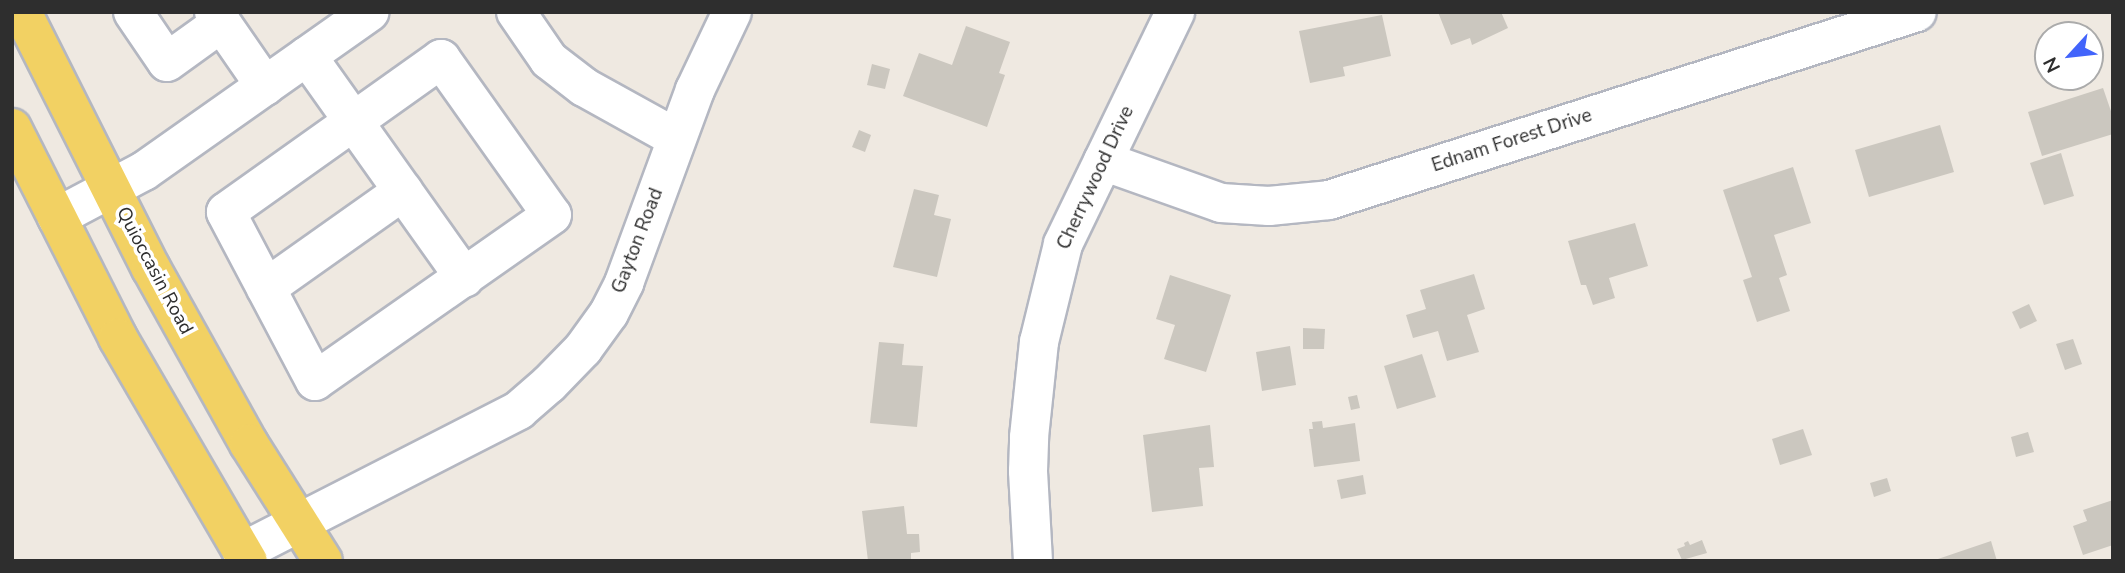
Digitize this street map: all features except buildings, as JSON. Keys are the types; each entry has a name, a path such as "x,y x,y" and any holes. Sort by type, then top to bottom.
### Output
{"main road":[{"name":"Quioccasin Road","path":"22,12 110,188 243,432 299,523"},
{"path":"12,128 118,338 245,556"},
{"path":"299,523 323,561"}],"street":[{"path":"133,12 167,62 218,18 265,86"},
{"path":"57,217 145,171 369,12"},
{"path":"516,12 550,60 584,87 676,138"},
{"name":"Gayton Road","path":"245,556 299,523 519,410 583,349 620,293 695,90 732,12"},
{"name":"Cherrywood Drive","path":"1033,561 1028,471 1039,342 1063,244 1175,12"},
{"name":"Ednam Forest Drive","path":"1103,161 1221,203 1269,206 1329,200 1917,12"},
{"path":"307,57 465,278"},
{"path":"441,59 552,215 465,278 316,381 226,212 441,59"},
{"path":"266,288 403,191"}]}
